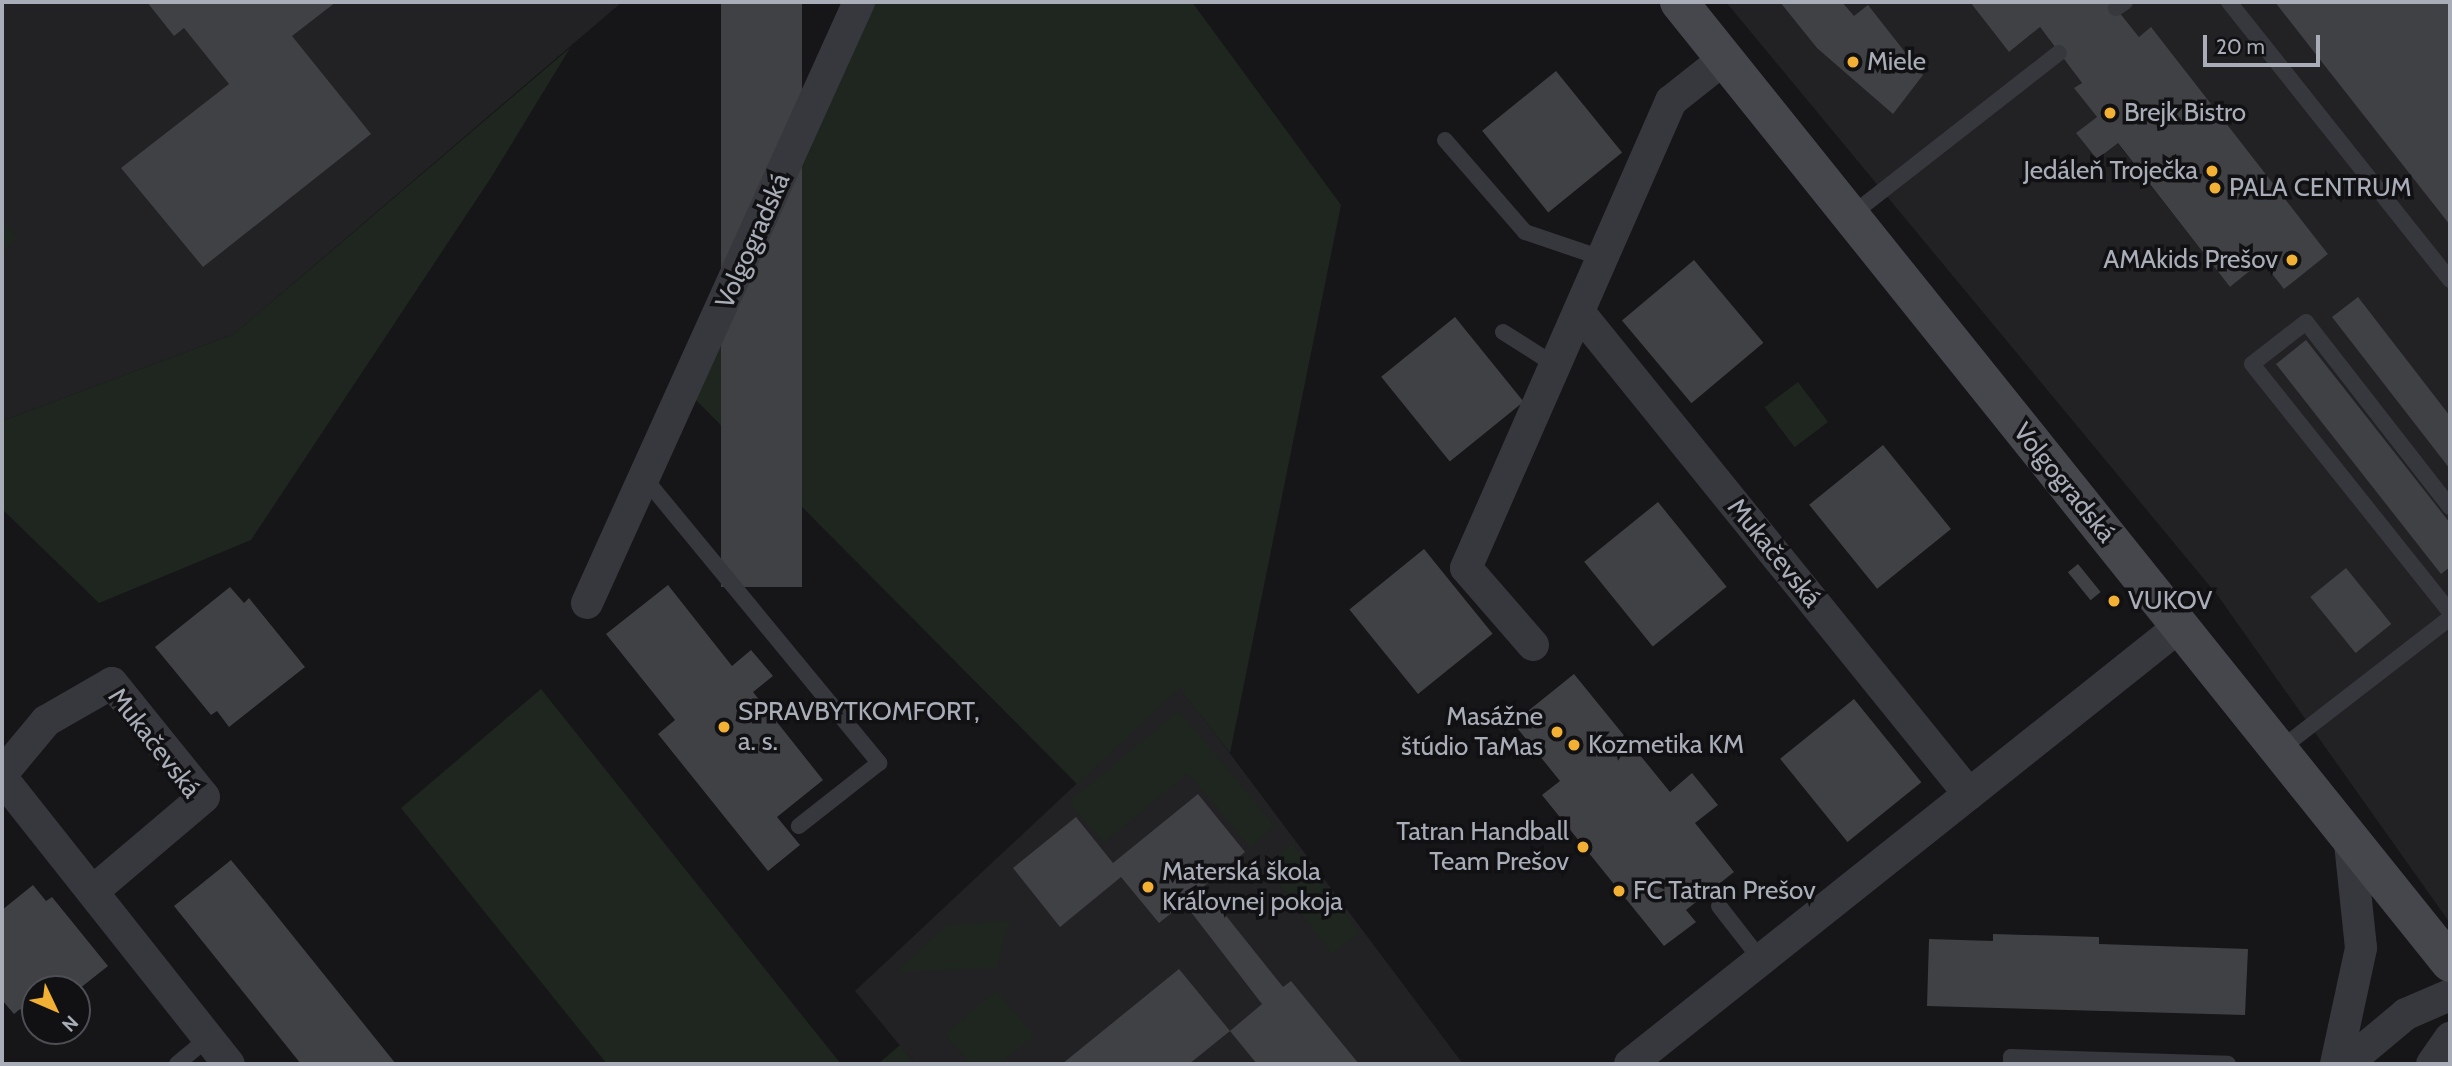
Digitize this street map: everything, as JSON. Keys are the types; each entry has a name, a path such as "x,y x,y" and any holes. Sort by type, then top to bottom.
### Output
{"street":[{"name":"Volgogradská","path":"587,603 646,480 859,2"},
{"name":"Volgogradská","path":"1679,2 2279,750 2350,834 2450,962"},
{"path":"1532,645 1466,568 1671,101 1724,59"},
{"name":"Mukačevská","path":"1579,312 1969,794"},
{"path":"1630,1064 2180,626"},
{"name":"Mukačevská","path":"93,891 204,797 112,682 46,722 2,776 47,840 93,891 229,1064"},
{"path":"2336,1064 2361,948 2350,834"},
{"path":"2346,1064 2406,1014 2450,995"},
{"path":"2431,1064 2450,1038"}],"lane":[{"path":"2229,2 2450,280"},
{"path":"1850,216 2059,53"},
{"path":"1445,140 1525,232 1602,258"},
{"path":"2450,507 2306,322 2252,364 2450,612"},
{"path":"1503,332 1555,366"},
{"path":"646,480 878,763 799,826"},
{"path":"2279,750 2450,618"},
{"path":"1720,906 1760,960"},
{"path":"177,1064 208,1038"},
{"path":"2011,1064 2011,1057 2227,1064"}],"shaded area":[{"path":"2,2 622,2 234,334 2,421"},
{"path":"853,2 1192,2 1341,205 1230,753 1180,688 1077,784 681,385"},
{"name":"VUKOV","path":"1726,2 1970,2 2009,52 2040,27 2082,83 2075,89 2230,287 2262,261 2284,288 2328,254 2151,28 2139,37 2111,2 2450,2 2450,923 2218,596"},
{"path":"570,48 492,176 251,540 99,603 2,509 2,421 234,334"},
{"path":"2,218 18,239 2,252"},
{"path":"1798,382 1828,422 1795,447 1764,407"},
{"name":"Materská škola Kráľovnej pokoja","path":"1180,687 1463,1064 915,1064 855,991"},
{"path":"541,689 841,1064 607,1064 401,808"},
{"path":"1179,711 1275,826 1250,847 1188,773 1104,843 1069,802"},
{"path":"1293,844 1360,933 1332,954 1265,865"},
{"path":"1010,920 996,968 896,972 946,926"},
{"path":"997,991 1034,1036 999,1064 970,1064 945,1034"},
{"path":"900,1045 915,1064 878,1064"}],"building":[{"path":"147,2 336,2 292,36 371,134 203,267 121,168 229,84 184,28 174,36"},
{"path":"721,2 802,2 802,587 721,587"},
{"path":"1780,2 1842,2 1854,16 1868,5 1923,75 1893,114 1817,48"},
{"name":"PALA CENTRUM","path":"1970,2 2111,2 2139,37 2151,27 2328,254 2284,289 2262,261 2230,287 2118,143 2097,159 2076,133 2097,117 2074,88 2082,83 2040,27 2009,52"},
{"path":"2275,2 2450,2 2450,225 2325,66"},
{"path":"1556,71 1622,153 1548,212 1482,131"},
{"path":"1694,260 1763,343 1691,403 1622,320"},
{"path":"2358,297 2450,416 2450,469 2332,317"},
{"path":"1455,317 1524,402 1450,461 1381,377"},
{"path":"2306,340 2450,523 2450,567 2441,574 2276,364"},
{"path":"1883,445 1951,529 1877,589 1809,505"},
{"path":"1658,502 1727,587 1653,646 1584,562"},
{"path":"1424,549 1493,634 1418,694 1349,609"},
{"path":"2078,564 2101,592 2091,600 2068,572"},
{"path":"2346,568 2391,624 2356,653 2310,597"},
{"name":"SPRAVBYTKOMFORT, a. s.","path":"668,585 732,666 751,650 773,676 753,692 823,780 777,817 800,845 768,871 658,734 675,720 606,634"},
{"path":"230,587 244,603 249,598 305,667 229,727 217,711 211,715 155,647"},
{"path":"1574,674 1670,792 1692,773 1718,805 1695,823 1734,872 1686,910 1696,922 1664,946 1542,795 1560,781 1513,723"},
{"path":"1854,699 1921,782 1848,842 1780,759"},
{"path":"1198,794 1245,852 1203,887 1283,987 1291,981 1359,1064 1257,1064 1230,1031 1262,1004 1184,903 1159,923 1121,877 1060,927 1013,868 1076,817 1113,863"},
{"path":"231,860 396,1064 301,1064 174,906"},
{"path":"33,885 46,901 52,897 108,966 91,979 91,975 21,975 21,1010 14,1014 2,1000 2,910"},
{"path":"1993,934 2099,937 2099,944 2248,949 2245,1015 1927,1006 1929,939 1993,941"},
{"path":"1179,969 1230,1031 1189,1064 1062,1064"}],"place":[{"name":"Miele","path":"1853,62"},
{"name":"Brejk Bistro","path":"2110,113"},
{"name":"Jedáleň Troječka","path":"2212,171"},
{"name":"PALA CENTRUM","path":"2215,188"},
{"name":"AMAkids Prešov","path":"2292,260"},
{"name":"VUKOV","path":"2114,601"},
{"name":"SPRAVBYTKOMFORT, a. s.","path":"724,727"},
{"name":"Masážne štúdio TaMas","path":"1557,732"},
{"name":"Kozmetika KM","path":"1574,745"},
{"name":"Tatran Handball Team Prešov","path":"1583,847"},
{"name":"Materská škola Kráľovnej pokoja","path":"1148,887"},
{"name":"FC Tatran Prešov","path":"1619,891"}]}
